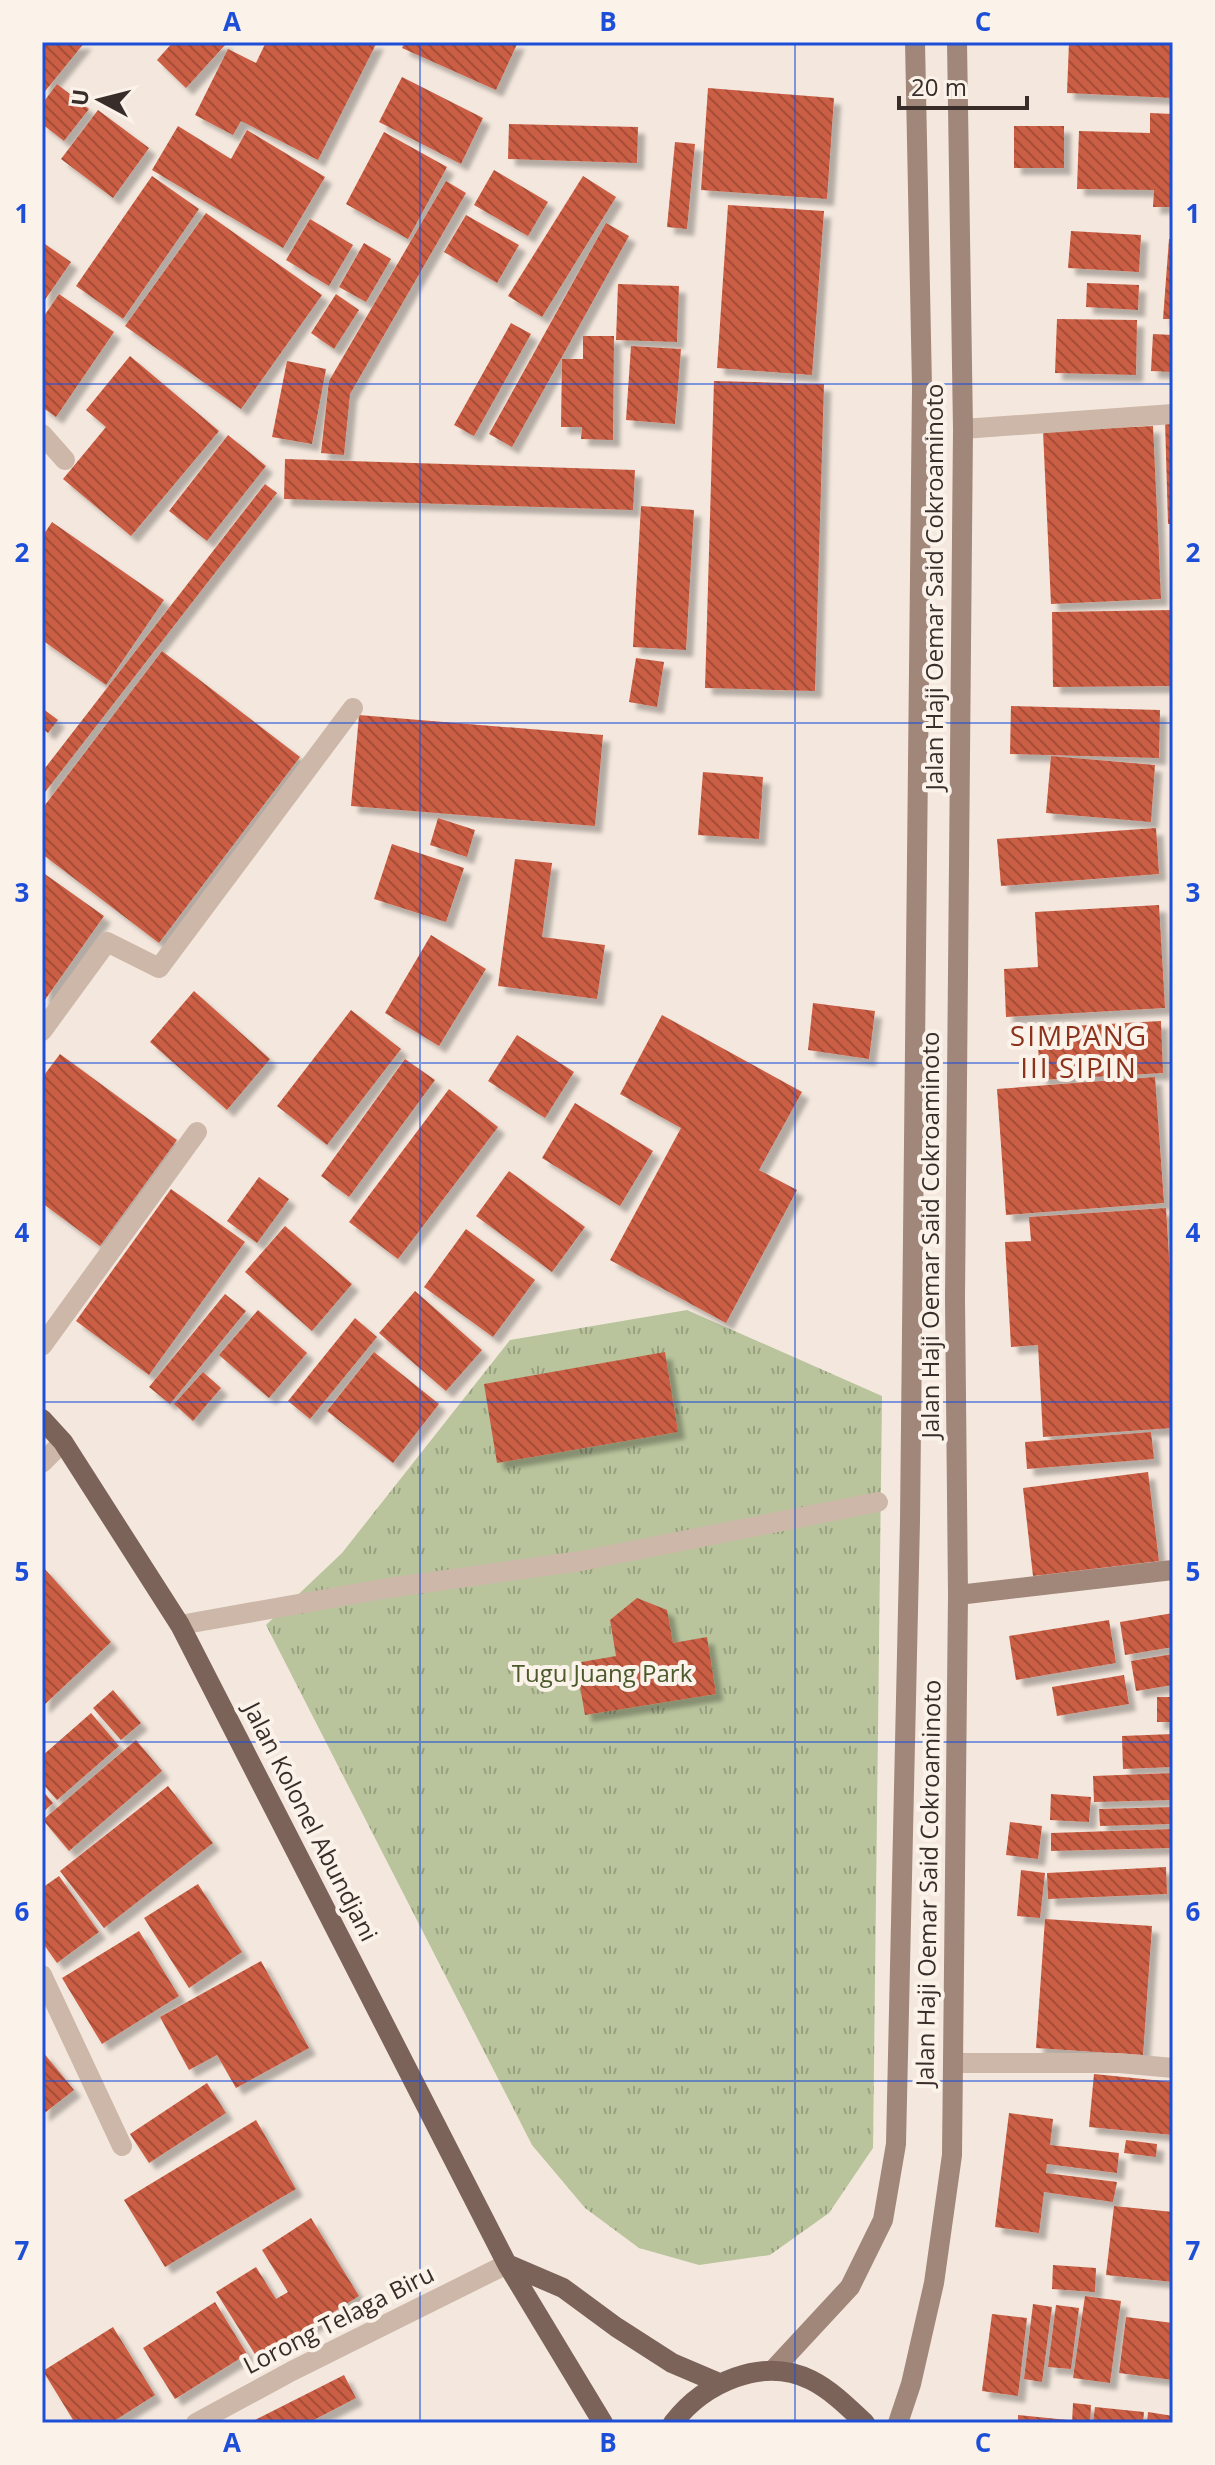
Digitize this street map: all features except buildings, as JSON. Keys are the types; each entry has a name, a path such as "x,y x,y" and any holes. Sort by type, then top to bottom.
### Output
{"main road":[{"name":"Jalan Haji Oemar Said Cokroaminoto","path":"773,2370 850,2287 883,2220 896,2144 910,1521 921,419 915,42"},
{"name":"Jalan Haji Oemar Said Cokroaminoto","path":"898,2423 911,2384 936,2268 952,2155 958,1595 955,1298 963,429 957,42"},
{"name":"Jalan Kolonel Abundjani","path":"42,1419 63,1442 180,1625 507,2264 603,2423"},
{"path":"958,1595 1173,1570"},
{"path":"507,2264 563,2288 672,2363 719,2383"},
{"path":"673,2423 694,2399 719,2383 745,2374 773,2370 810,2380 841,2401 865,2423"}],"street":[{"path":"963,429 1173,414"},
{"path":"42,434 65,460"},
{"path":"42,1031 107,942 159,968 353,708"},
{"path":"42,1346 197,1132"},
{"path":"42,1463 63,1442"},
{"path":"180,1625 388,1588 581,1561 878,1502"},
{"path":"42,1975 122,2146"},
{"path":"953,2063 1119,2063 1173,2068"},
{"name":"Lorong Telaga Biru","path":"196,2423 292,2371 507,2264"}],"green space":[{"name":"Tugu Juang Park","path":"687,1310 882,1396 873,2148 829,2213 770,2255 699,2265 639,2248 585,2208 532,2145 266,1625 342,1553 510,1340"}],"district":[{"name":"SIMPANG III SIPIN","path":"1079,1052"}]}
